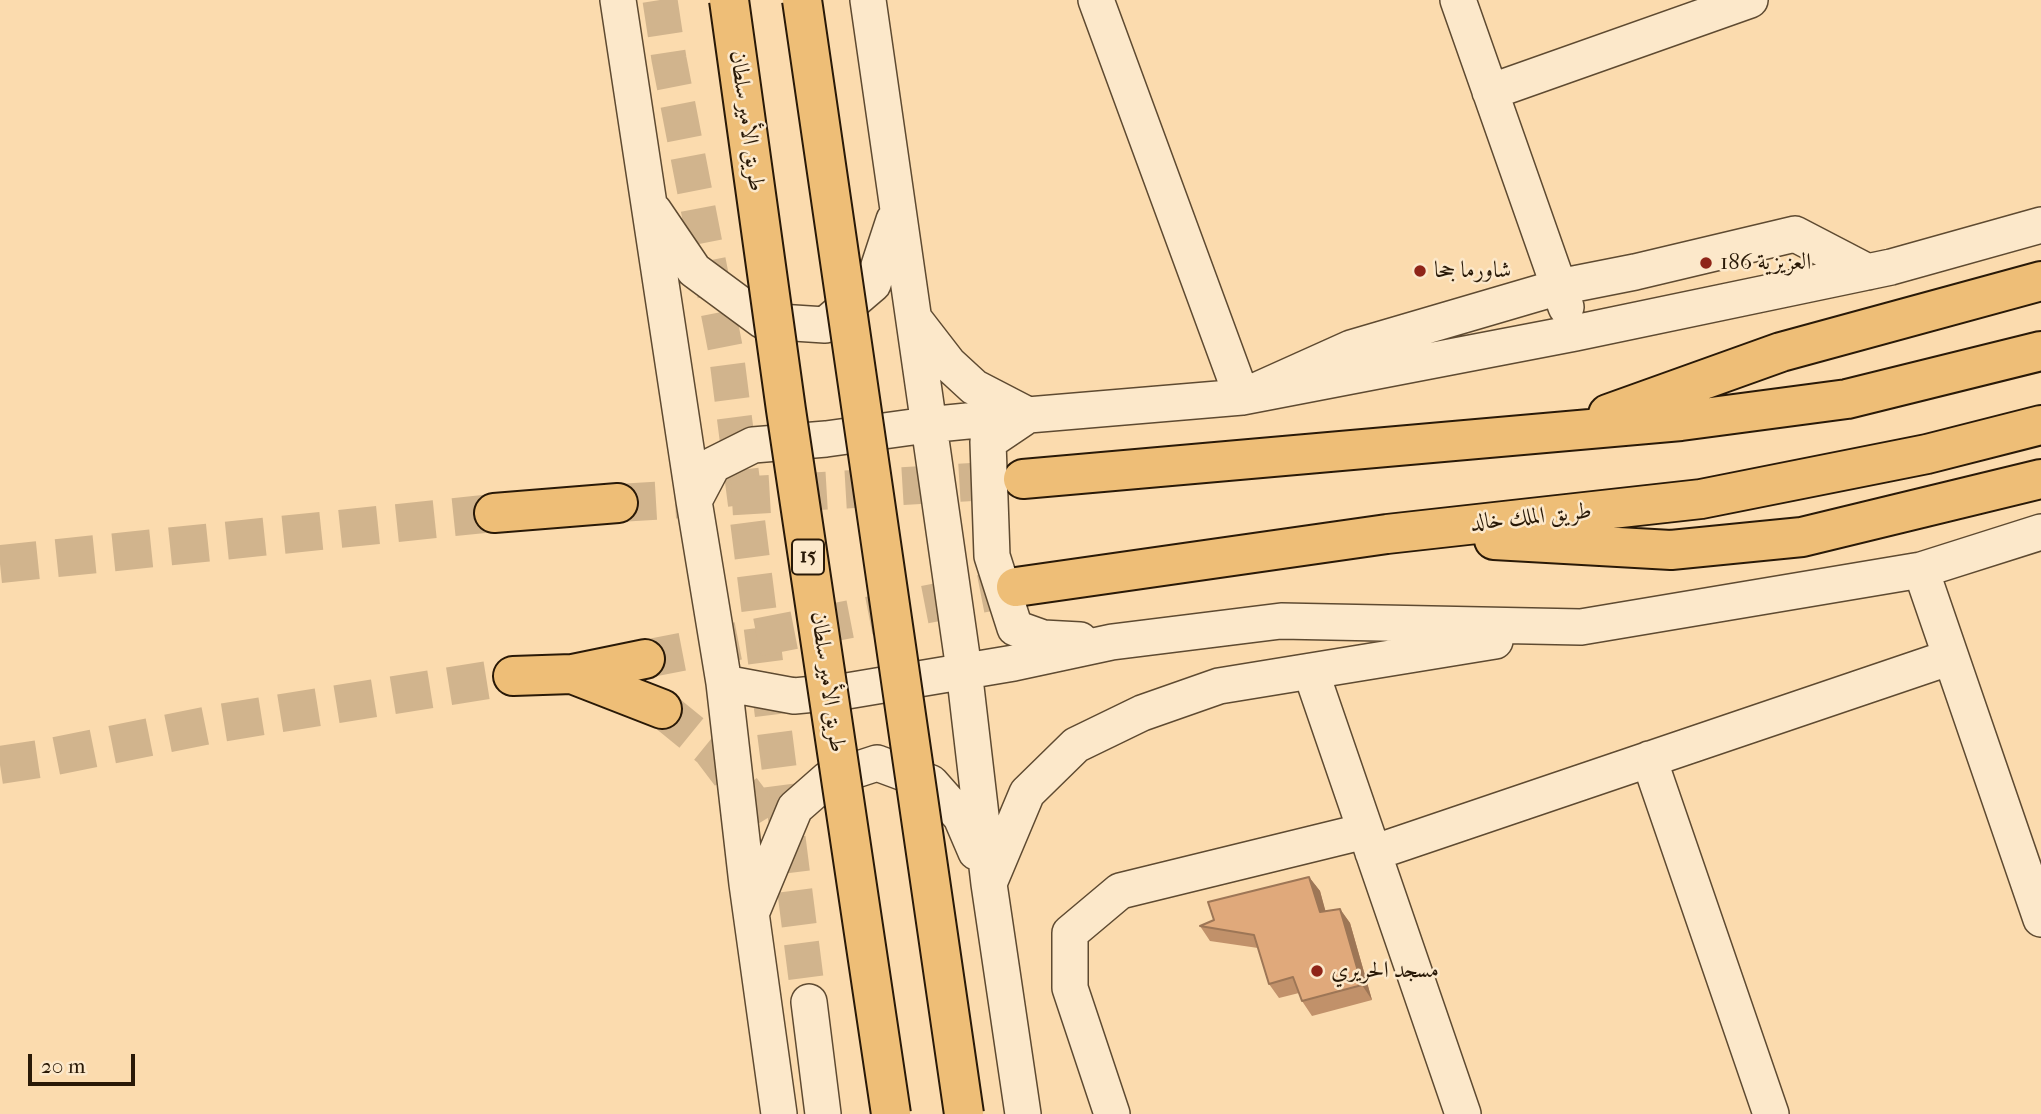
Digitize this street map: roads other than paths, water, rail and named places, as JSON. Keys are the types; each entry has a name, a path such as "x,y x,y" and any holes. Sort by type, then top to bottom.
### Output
{"highway":[{"name":"طريق الأمير سلطان","path":"729,0 786,410 891,1114"},
{"path":"802,0 964,1114"},
{"path":"1563,430 1781,352 2041,281"},
{"path":"1023,479 1681,421 1847,399 2041,351"},
{"name":"طريق الملك خالد","path":"1016,587 1387,534 1701,499 1927,454 2041,425"},
{"path":"1387,534 1671,550 1802,537 2041,479"},
{"path":"494,513 618,503"},
{"path":"513,676 572,674 645,659"},
{"path":"572,674 662,709"}],"street":[{"path":"618,0 724,683 779,1114"},
{"path":"867,0 964,670 989,884 1023,1114"},
{"path":"1096,0 1242,397"},
{"path":"1458,0 1575,333"},
{"path":"1490,92 1750,0"},
{"path":"649,202 694,270 763,321 825,325 873,284 896,211"},
{"path":"694,501 713,465 753,445 1028,415 1242,397 1575,333 1868,272 2041,225"},
{"path":"1242,397 1351,348 1559,286 1635,272 1795,234 1868,272"},
{"path":"913,317 949,364 974,387 1028,415"},
{"path":"1028,415 988,442 992,556 1015,628 1043,638 1112,642"},
{"path":"989,884 1027,793 1076,745 1142,713 1219,686 1311,673 1921,570 2041,532"},
{"path":"1921,570 2041,919"},
{"path":"724,683 794,696 847,691 1014,663 1112,642 1281,621 1581,627"},
{"path":"1112,1114 1070,988 1070,933 1120,891 1369,842 1649,759 1951,657"},
{"path":"1311,673 1463,1114"},
{"path":"1649,759 1771,1114"},
{"path":"752,911 795,808 828,779 877,763 931,783 961,817 989,884"},
{"path":"809,1002 823,1114"}],"tunnel":[{"path":"660,0 726,352 809,1002"},
{"path":"618,503 1023,479"},
{"path":"0,564 494,513"},
{"path":"645,659 1016,587"},
{"path":"0,765 220,723 513,676"},
{"path":"662,709 711,749 754,806 792,869"}],"place":[{"name":"العزيزية 186","path":"1706,263"},
{"name":"شاورما جحا","path":"1420,271"},
{"name":"مسجد الحريري","path":"1317,971"}]}
